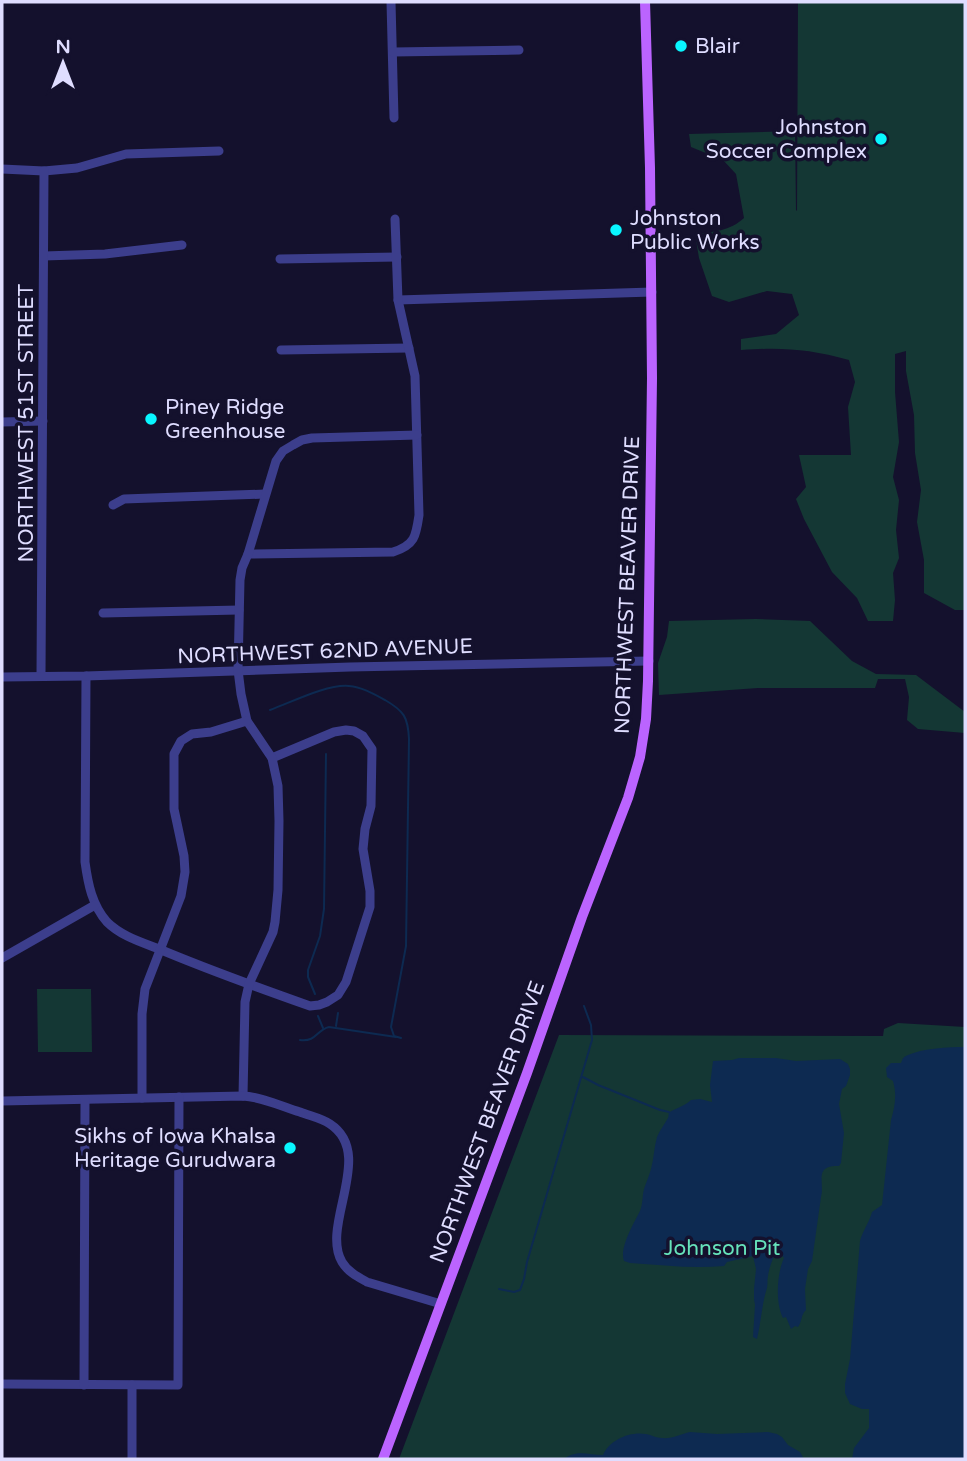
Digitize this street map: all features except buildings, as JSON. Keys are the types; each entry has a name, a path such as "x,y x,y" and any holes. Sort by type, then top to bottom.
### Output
{"main road":[{"name":"NORTHWEST BEAVER DRIVE","path":"383,1459 628,798 640,757 646,719 649,661 652,378 645,2"}],"street":[{"path":"391,2 394,118"},
{"path":"393,52 519,50"},
{"path":"2,169 77,169 126,154 219,151"},
{"name":"NORTHWEST 51ST STREET","path":"41,675 44,171"},
{"path":"248,554 393,552 404,549 413,542 419,515 415,376 398,300 395,219"},
{"path":"44,256 104,254 182,245"},
{"path":"280,259 397,257"},
{"path":"398,300 652,292"},
{"path":"281,350 409,348"},
{"path":"2,422 43,421"},
{"path":"243,1096 245,1002 249,984 273,933 277,908 279,821 278,786 272,758 247,721 241,694 238,670 242,568 276,461 283,451 302,440 312,438 417,435"},
{"path":"113,505 124,499 265,494"},
{"path":"103,613 239,610"},
{"name":"NORTHWEST 62ND AVENUE","path":"2,677 649,661"},
{"path":"86,676 85,862 88,885 95,905 107,922 122,934 205,969 310,1006 319,1005 338,995 346,982 370,907 363,849 371,806 372,749 363,736 346,730 334,732 272,758"},
{"path":"142,1098 143,1000 146,983 181,896 184,872 184,856 174,810 176,750 184,738 192,734 211,732 247,721"},
{"path":"2,958 95,905"},
{"path":"2,1101 243,1096 257,1097 330,1124 340,1132 349,1157 338,1236 339,1256 343,1265 368,1282 441,1304"},
{"path":"2,1384 178,1385 179,1097"},
{"path":"84,1385 86,1100"},
{"path":"132,1385 132,1459"}],"green space":[{"path":"798,2 965,2 965,610 955,610 924,593 924,560 917,522 921,490 915,453 914,415 906,371 906,351 895,354 899,442 893,477 899,500 896,530 899,558 893,573 893,621 868,621 857,598 832,572 796,499 806,487 799,455 851,455 848,407 855,382 849,360 795,350 741,350 741,339 776,334 799,315 792,294 767,291 729,302 712,296 699,258 695,234 727,228 744,218 736,174 723,160 691,147 689,134 795,131 797,211"},
{"path":"669,621 810,621 852,661 876,674 916,675 965,712 965,733 918,729 907,720 909,697 905,679 878,679 875,688 758,688 659,695 658,663 667,637"},
{"path":"37,989 91,989 92,1052 38,1052"},
{"name":"Johnson Pit","path":"898,1023 965,1027 965,1459 399,1459 559,1035 883,1036 884,1029"}],"water":[{"path":"965,1047 965,1459 852,1459 854,1448 869,1428 869,1409 850,1404 845,1393 845,1384 850,1359 860,1241 872,1212 882,1205 895,1096 893,1081 887,1077 886,1068 891,1063 901,1063 905,1056 921,1051"},
{"path":"739,1058 796,1061 840,1059 848,1064 850,1069 839,1104 844,1133 841,1163 839,1166 826,1168 822,1176 812,1261 805,1289 806,1310 798,1327 791,1329 780,1311 778,1296 778,1279 784,1258 781,1254 775,1254 768,1273 757,1339 753,1337 756,1269 753,1256 727,1262 724,1266 701,1267 630,1263 624,1261 623,1256 628,1236 641,1208 657,1137 669,1113 691,1100 712,1102 710,1085 713,1061"},
{"path":"690,1432 777,1434 800,1452 804,1459 564,1459 578,1453 603,1455 615,1441 633,1434 666,1438"}],"waterway":[{"path":"270,710 320,691 349,686 363,689 385,700 401,711 408,725 406,946 391,1027 394,1036 401,1038"},
{"path":"315,994 308,970 320,936 324,909 326,754"},
{"path":"499,1289 514,1292 520,1290 524,1279 592,1040 591,1025 584,1006"},
{"path":"336,1026 338,1013"},
{"path":"318,1016 323,1028"},
{"path":"300,1040 313,1038 329,1027 396,1037"},
{"path":"583,1077 669,1112"}],"place":[{"name":"Blair","path":"681,46"},
{"name":"Johnston Soccer Complex","path":"881,139"},
{"name":"Johnston Public Works","path":"616,230"},
{"name":"Piney Ridge Greenhouse","path":"151,419"},
{"name":"Sikhs of Iowa Khalsa Heritage Gurudwara","path":"290,1148"}]}
